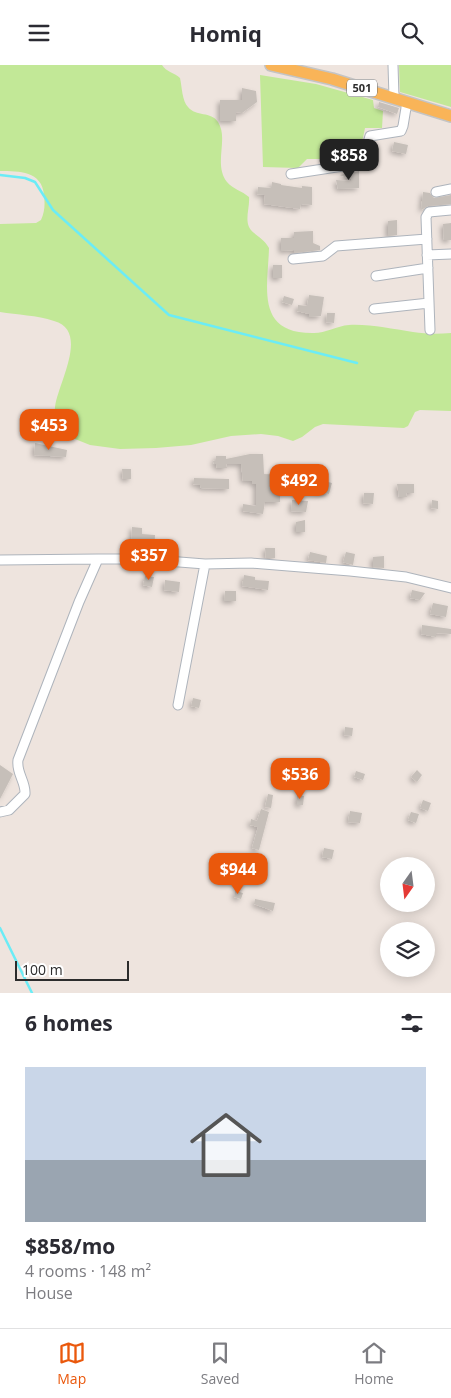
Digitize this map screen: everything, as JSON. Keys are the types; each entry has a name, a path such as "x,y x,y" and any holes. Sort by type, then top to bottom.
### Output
{"main road":[{"name":"501","path":"271,65 301,69 451,116"}],"street":[{"path":"393,65 394,97"},
{"path":"291,174 356,164 363,160 366,155 370,135 401,131 408,102"},
{"path":"436,192 451,189"},
{"path":"430,330 426,239 427,213 451,210"},
{"path":"293,259 323,256 336,246 426,239"},
{"path":"427,255 451,254"},
{"path":"376,275 428,268"},
{"path":"374,309 429,303"},
{"path":"0,812 9,810 25,794 25,787 18,771 18,760 79,601 98,559"},
{"path":"0,560 141,559 205,565 251,563 406,577 451,588"},
{"path":"178,705 205,565"}],"green space":[{"path":"0,65 162,65 178,76 184,101 188,107 195,112 211,116 218,122 222,136 221,167 227,182 249,197 247,220 249,227 269,248 267,292 273,316 281,325 294,331 312,333 357,325 423,333 451,333 451,411 420,410 415,412 408,426 404,428 323,424 293,441 278,436 261,434 231,436 191,445 120,449 90,445 60,433 57,427 55,407 69,359 70,335 65,327 54,321 34,316 0,312 0,224 36,223 41,220 45,204 42,187 34,177 22,172 0,171"},
{"path":"399,65 451,65 451,107 400,92"},
{"path":"260,75 316,84 373,100 374,108 383,111 382,128 365,128 361,146 358,152 350,159 325,165 320,159 307,159 298,168 263,167"}],"building":[{"path":"242,88 256,91 257,102 242,113 236,112 236,121 220,121 220,100 242,100"},
{"path":"379,102 399,108 397,114 378,107"},
{"path":"394,142 408,145 406,154 392,151"},
{"path":"359,171 359,188 338,189 336,180 351,181 351,179 339,175"},
{"path":"272,182 302,188 302,186 312,187 312,205 301,204 300,209 264,204 265,195 257,194 258,187 271,188"},
{"path":"423,192 430,193 434,198 451,195 451,204 428,206 421,210"},
{"path":"397,220 397,235 388,236 388,221"},
{"path":"451,223 451,240 444,240 443,224"},
{"path":"313,231 313,243 320,246 320,250 294,253 294,250 281,251 281,238 294,238 294,232"},
{"path":"273,265 282,265 282,278 273,278"},
{"path":"309,295 324,297 321,316 309,317 309,314 297,311 298,305 307,306"},
{"path":"284,296 294,299 292,305 282,302"},
{"path":"327,313 335,313 334,323 326,322"},
{"path":"35,443 67,450 66,457 34,455"},
{"path":"250,454 263,454 264,474 287,475 287,478 301,479 300,489 297,488 297,491 280,487 280,502 265,502 263,514 243,511 243,504 256,506 256,484 252,484 252,481 243,481 241,464 226,464 227,468 217,468 213,461 216,460 216,456 226,456 226,459"},
{"path":"122,469 131,469 131,479 123,479"},
{"path":"194,478 229,479 229,489 201,488 200,485 193,484"},
{"path":"320,480 332,483 329,494 317,491"},
{"path":"397,484 414,484 414,493 406,493 407,497 399,497"},
{"path":"364,493 374,493 373,504 363,503"},
{"path":"292,500 308,501 306,512 291,511"},
{"path":"432,500 438,501 438,509 431,508"},
{"path":"305,520 305,532 296,532 296,522"},
{"path":"132,527 142,528 142,534 155,535 154,551 149,550 149,553 142,553 142,547 131,546"},
{"path":"265,548 275,548 275,558 266,558"},
{"path":"310,552 327,556 326,563 308,560"},
{"path":"346,552 355,554 353,565 343,562"},
{"path":"384,556 384,568 373,567 373,557"},
{"path":"244,575 255,577 255,580 269,581 268,590 242,586"},
{"path":"145,576 154,577 152,587 143,585"},
{"path":"165,580 180,582 179,592 164,590"},
{"path":"412,590 425,593 420,600 410,598"},
{"path":"225,591 236,591 236,601 224,601"},
{"path":"433,603 448,606 446,617 430,614"},
{"path":"422,625 451,629 451,634 436,633 436,637 421,634"},
{"path":"193,698 201,700 199,708 191,706"},
{"path":"345,727 353,728 352,736 344,735"},
{"path":"0,765 13,774 0,799"},
{"path":"417,770 422,775 417,782 411,777"},
{"path":"356,771 365,774 363,780 354,777"},
{"path":"268,794 273,795 271,808 265,807"},
{"path":"297,795 304,796 303,805 297,805"},
{"path":"423,800 431,803 428,811 420,808"},
{"path":"261,809 269,812 259,850 252,848 258,827 250,825 251,819 257,821"},
{"path":"350,811 362,813 360,823 348,822"},
{"path":"411,812 419,814 416,823 408,820"},
{"path":"324,848 334,850 332,859 322,857"},
{"path":"235,891 243,893 241,899 234,897"},
{"path":"255,899 275,903 273,911 254,904"}],"waterway":[{"path":"0,175 25,178 35,182 53,210 169,315 357,363"},
{"path":"0,928 32,993"}]}
